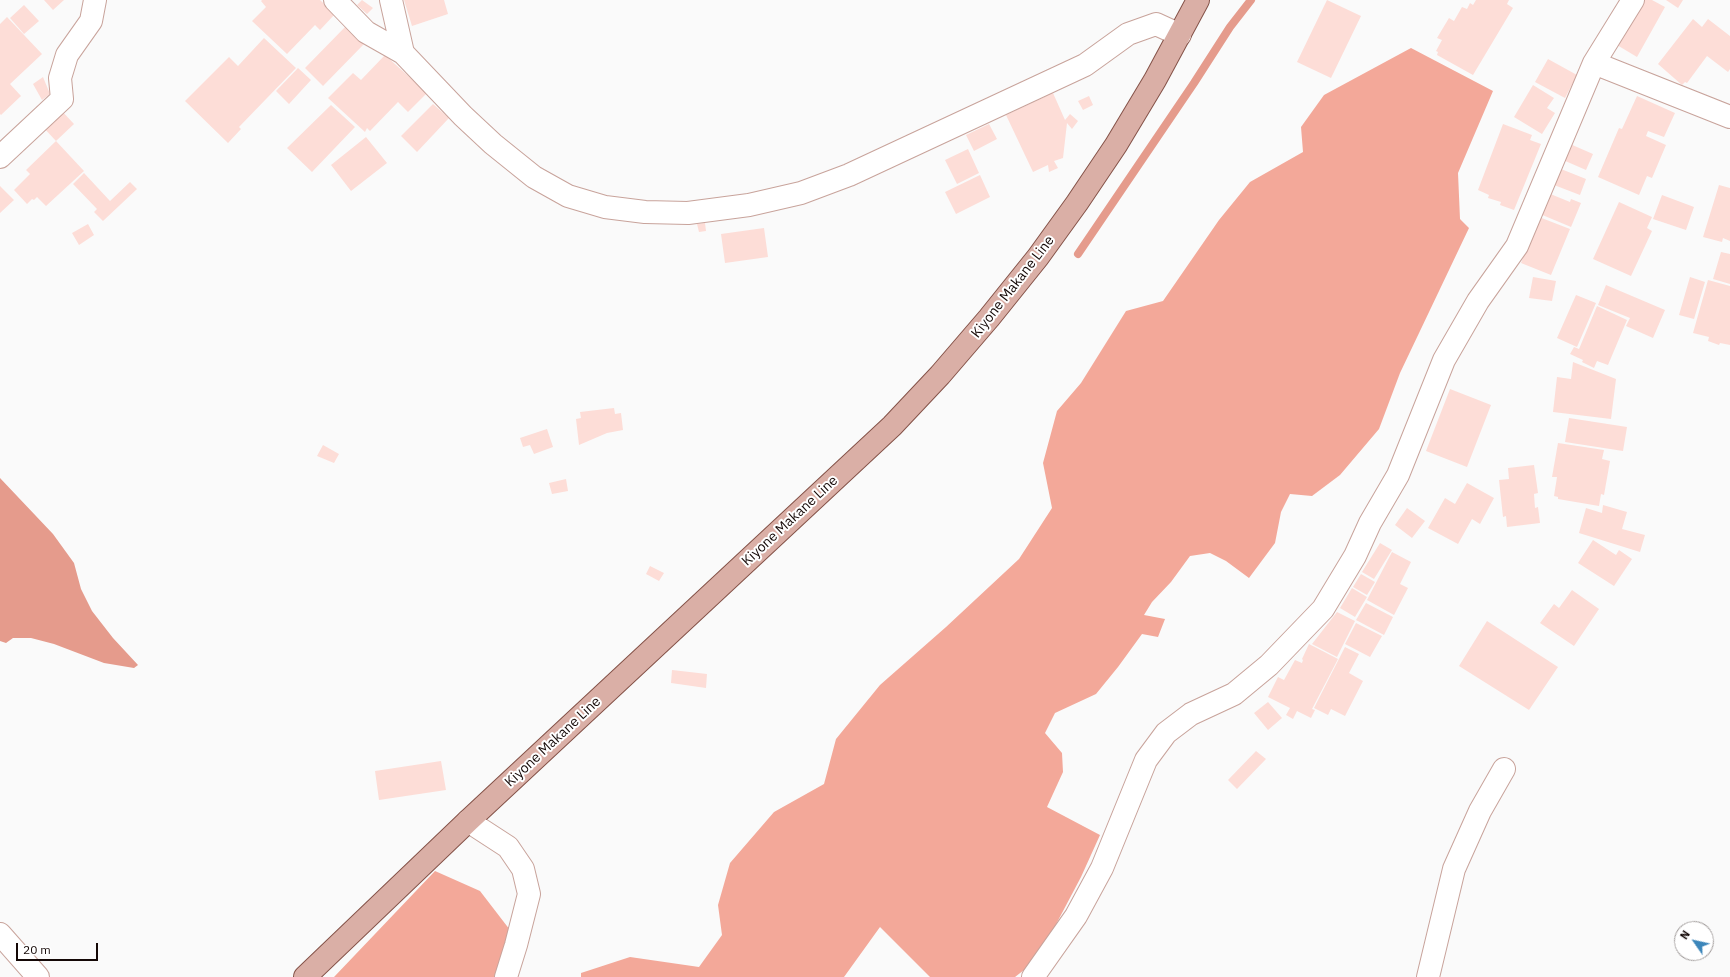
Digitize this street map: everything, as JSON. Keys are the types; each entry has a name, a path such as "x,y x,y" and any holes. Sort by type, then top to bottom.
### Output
{"main road":[{"name":"Kiyone Makane Line","path":"305,977 468,821 892,426 940,375 994,312 1038,257 1077,203 1156,80 1198,0"}],"street":[{"path":"0,157 62,99 60,78 66,55 91,21 95,0"},
{"path":"335,0 366,32 403,53 463,116 493,144 541,181 568,196 605,207 645,212 688,213 749,205 801,193 849,175 1085,65 1128,34 1156,24 1180,35"},
{"path":"391,0 403,53"},
{"path":"1033,977 1076,916 1102,868 1146,760 1166,732 1191,714 1234,694 1269,665 1327,602 1355,556 1370,523 1398,475 1444,360 1478,301 1516,246 1594,63 1634,0"},
{"path":"1594,63 1730,117"},
{"path":"1428,977 1454,869 1480,811 1504,769"},
{"path":"468,821 508,847 523,869 529,894 506,977"},
{"path":"0,934 38,977"}],"shaded area":[{"path":"1411,48 1493,91 1458,173 1460,219 1469,228 1400,373 1379,429 1340,475 1312,496 1290,494 1281,512 1275,543 1249,578 1226,561 1210,553 1190,556 1171,582 1152,602 1144,615 1165,619 1158,637 1142,634 1096,694 1055,713 1045,733 1062,753 1063,772 1047,807 1100,835 1081,877 1053,930 1024,970 1015,977 930,977 880,927 844,977 581,977 581,973 630,957 699,967 722,935 718,905 730,863 774,812 824,784 836,739 880,685 946,627 1019,559 1052,508 1043,463 1057,411 1081,383 1126,311 1163,301 1219,220 1250,182 1303,152 1301,127 1324,95"},
{"path":"0,478 53,534 74,563 81,589 92,611 113,638 138,665 134,668 104,663 54,644 31,638 13,638 6,643 0,641"},
{"path":"435,871 480,891 510,930 494,977 334,977"}],"building":[{"path":"44,0 64,0 53,10"},
{"path":"320,0 335,14 320,30 315,25 287,54 252,21 266,7 261,1"},
{"path":"362,0 373,8 367,14 357,5"},
{"path":"404,0 444,0 448,14 412,26"},
{"path":"1327,0 1361,16 1331,78 1297,62"},
{"path":"1476,0 1509,0 1507,4 1513,8 1473,75 1437,55 1438,52 1436,51 1442,40 1437,38 1449,18 1454,21 1462,7 1467,9 1470,3 1473,5"},
{"path":"1642,0 1652,0 1665,7 1637,57 1617,45"},
{"path":"1666,0 1683,0 1678,8"},
{"path":"24,5 39,21 24,34 10,18"},
{"path":"7,17 42,54 10,84 21,96 1,115 0,24"},
{"path":"1693,19 1702,27 1708,19 1730,36 1730,69 1728,72 1707,56 1687,83 1685,82 1682,85 1658,64"},
{"path":"347,25 365,43 323,86 305,68"},
{"path":"264,38 296,68 239,127 241,129 228,143 185,101 229,57 238,66"},
{"path":"385,55 427,93 408,112 398,102 370,131 367,128 365,132 328,98 353,73 361,80"},
{"path":"1548,59 1577,75 1565,98 1535,82"},
{"path":"298,68 311,80 289,104 276,91"},
{"path":"43,77 50,94 42,100 33,84"},
{"path":"1533,85 1554,98 1547,108 1555,113 1542,134 1514,117"},
{"path":"1053,93 1065,120 1070,114 1078,121 1072,129 1067,123 1063,158 1054,161 1058,168 1049,172 1048,165 1033,172 1006,115"},
{"path":"1089,96 1093,105 1083,110 1078,101"},
{"path":"1637,96 1675,113 1664,137 1648,131 1646,136 1666,145 1652,178 1647,176 1639,195 1598,177 1619,128 1622,129"},
{"path":"433,104 449,118 417,152 401,136"},
{"path":"331,105 355,127 312,172 287,148"},
{"path":"60,109 74,124 56,141 42,126"},
{"path":"989,124 997,139 974,151 966,135"},
{"path":"1503,124 1532,135 1530,140 1541,144 1514,210 1500,205 1501,202 1488,198 1489,195 1478,190"},
{"path":"366,137 387,163 351,191 331,165"},
{"path":"56,141 84,171 46,206 37,197 34,200 32,199 27,204 14,190 30,174 26,170"},
{"path":"1570,144 1593,154 1586,170 1563,160"},
{"path":"968,149 979,173 957,184 945,160"},
{"path":"1561,169 1586,179 1580,195 1554,185"},
{"path":"84,173 110,201 130,182 137,189 103,221 94,212 97,209 73,184"},
{"path":"980,175 990,197 956,214 945,192"},
{"path":"1719,185 1730,188 1730,241 1723,238 1722,242 1703,237"},
{"path":"0,186 14,200 0,213"},
{"path":"1548,193 1570,202 1571,199 1581,203 1571,227 1540,214"},
{"path":"1662,195 1694,207 1686,230 1653,219"},
{"path":"1619,202 1652,217 1647,228 1652,231 1631,276 1593,259"},
{"path":"1539,217 1570,229 1551,275 1521,263"},
{"path":"705,223 706,231 699,232 697,224"},
{"path":"88,224 94,235 79,245 72,233"},
{"path":"764,228 768,257 725,263 721,234"},
{"path":"1721,252 1730,254 1730,284 1713,279"},
{"path":"1533,277 1556,281 1552,301 1529,298"},
{"path":"1690,277 1705,282 1694,319 1679,315"},
{"path":"1708,280 1730,286 1730,345 1720,343 1719,345 1708,341 1709,337 1693,333"},
{"path":"1606,285 1665,310 1653,338 1626,326 1630,318 1598,305"},
{"path":"1576,295 1596,303 1577,347 1557,338"},
{"path":"1597,306 1627,320 1608,365 1597,361 1594,368 1582,362 1583,360 1570,354 1574,347 1579,349"},
{"path":"1573,362 1616,379 1611,419 1553,412 1557,377 1571,379"},
{"path":"1450,389 1491,405 1467,467 1426,451"},
{"path":"614,408 615,414 621,413 623,430 607,433 579,445 576,419 581,418 580,412"},
{"path":"1569,418 1627,427 1623,451 1565,442"},
{"path":"547,429 553,447 534,454 530,445 523,447 520,438"},
{"path":"1558,443 1604,450 1602,459 1610,461 1604,495 1601,494 1599,506 1558,499 1558,497 1554,496 1557,477 1552,477"},
{"path":"323,445 339,454 334,463 317,456"},
{"path":"1534,465 1538,493 1534,494 1535,508 1538,507 1540,523 1507,527 1506,516 1503,517 1499,480 1509,479 1508,468"},
{"path":"566,479 568,491 552,494 549,483"},
{"path":"1467,483 1494,498 1480,524 1472,519 1458,544 1428,528 1445,498 1455,504"},
{"path":"1603,505 1627,512 1622,529 1645,535 1640,552 1579,533 1586,508 1602,513"},
{"path":"1407,508 1425,521 1412,538 1395,525"},
{"path":"1593,540 1616,555 1619,550 1632,559 1614,586 1578,563"},
{"path":"1380,543 1392,550 1374,579 1362,572"},
{"path":"1392,552 1411,562 1400,584 1408,588 1394,615 1367,600"},
{"path":"650,566 664,573 659,581 646,574"},
{"path":"1361,574 1375,582 1367,595 1353,587"},
{"path":"1352,588 1367,597 1355,617 1340,608"},
{"path":"1572,590 1599,609 1574,646 1540,623 1554,604 1559,608"},
{"path":"1366,603 1393,617 1384,635 1356,620"},
{"path":"1337,612 1355,621 1337,657 1312,644"},
{"path":"1487,621 1558,667 1529,710 1459,666"},
{"path":"1356,623 1382,636 1370,657 1345,644"},
{"path":"1309,644 1338,659 1312,709 1315,710 1311,718 1297,711 1293,719 1286,715 1290,708 1268,697 1278,677 1284,680 1295,660 1302,663 1302,659"},
{"path":"1345,647 1359,654 1349,673 1363,681 1345,716 1331,709 1328,715 1314,708"},
{"path":"672,670 707,674 706,688 671,683"},
{"path":"1268,702 1282,718 1268,730 1254,713"},
{"path":"1256,751 1266,759 1237,789 1228,780"},
{"path":"441,761 446,790 379,800 375,771"}],"waterway":[{"path":"1078,254 1194,83 1230,27 1251,0"}]}
